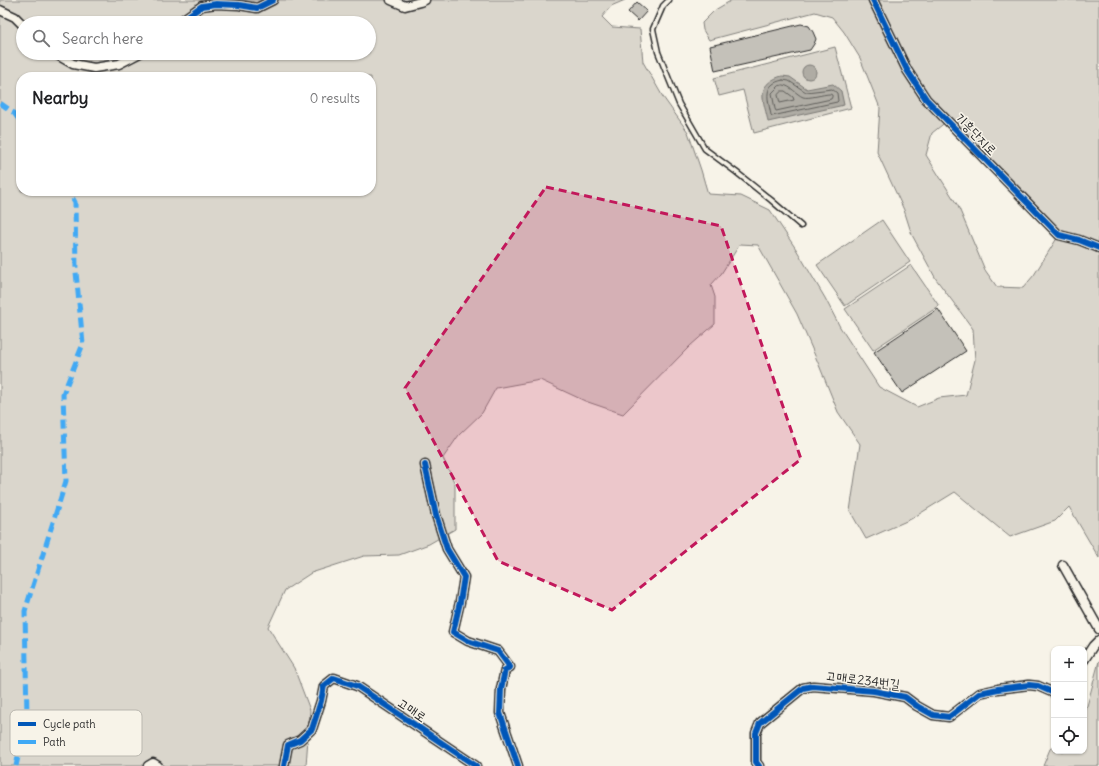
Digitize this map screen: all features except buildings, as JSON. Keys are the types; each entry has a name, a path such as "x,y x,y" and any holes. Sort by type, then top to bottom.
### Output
{"street":[{"path":"188,16 202,6 216,4 239,5 257,8 273,0"},
{"path":"391,0 405,6 425,0"},
{"name":"기흥단지로","path":"873,0 907,70 926,99 1059,235 1079,240 1099,248"},
{"path":"0,10 16,18"},
{"path":"66,60 73,64 94,68 119,64 127,60"},
{"path":"425,465 436,515 447,549 464,577 453,632 468,641 498,651 510,667 505,670 501,689 500,713 518,766"},
{"path":"1064,565 1099,629"},
{"path":"1087,655 1099,640"},
{"name":"고매로","path":"284,766 288,745 300,740 312,729 324,686 334,678 357,686 476,766"},
{"name":"고매로234번길","path":"759,766 756,762 756,733 760,723 803,688 813,686 874,691 905,697 932,715 949,717 980,692 1029,685 1038,686 1051,692"},
{"path":"148,766 153,763 158,766"}],"lane":[{"path":"669,0 663,6 653,29 658,52 679,104 705,149 760,190 801,226"}],"highlighted area":[{"path":"546,187 721,226 801,459 612,610 498,561 405,388"}],"shaded area":[{"path":"0,0 625,0 611,6 602,17 612,27 640,29 643,62 663,97 688,132 708,194 741,196 770,210 796,249 840,327 879,387 917,407 939,398 966,395 975,360 973,329 936,279 912,235 904,210 877,152 880,108 860,58 844,32 832,17 815,12 709,40 703,30 702,23 715,10 732,0 1099,0 1099,558 1069,507 1055,521 1010,537 955,492 911,519 866,539 850,511 860,444 838,412 797,314 758,245 740,244 721,274 711,285 715,297 715,324 690,346 623,414 585,401 540,380 496,388 482,413 459,435 443,458 455,484 455,529 429,544 399,555 364,556 311,573 285,590 268,627 294,668 310,710 306,766 0,766","holes":["947,121 1059,235 1034,275 1023,288 997,287 985,270 958,206 926,155 932,133"]},
{"path":"835,47 851,108 754,133 743,90 719,96 714,78"},
{"path":"882,220 910,262 845,306 817,265"},
{"path":"911,265 939,306 873,350 845,309"},
{"path":"1099,661 1099,766 1043,766 1051,748 1051,754 1087,754 1087,706"}],"water":[{"path":"809,65 814,67 816,72 814,77 809,79 804,77 802,72 804,67"},
{"path":"782,76 790,77 807,89 833,84 841,91 844,105 768,122 763,100 763,90 767,84"}],"marked path":[{"path":"0,103 16,116"},
{"path":"27,710 25,611 66,481 63,394 83,344 76,272 75,202 71,196"},
{"path":"16,766 18,756"}],"cycle path":[{"path":"188,16 202,6 216,4 239,5 257,8 273,0"},
{"path":"873,0 907,70 926,99 1059,235 1079,240 1099,248"},
{"path":"425,465 436,515 447,549 464,577 453,632 468,641 498,651 510,667 505,670 501,689 500,713 518,766"},
{"path":"284,766 288,745 300,740 312,729 324,686 334,678 357,686 476,766"},
{"path":"759,766 756,762 756,733 760,723 803,688 813,686 874,691 905,697 933,715 949,717 980,693 1029,685 1038,686 1051,692"}]}
